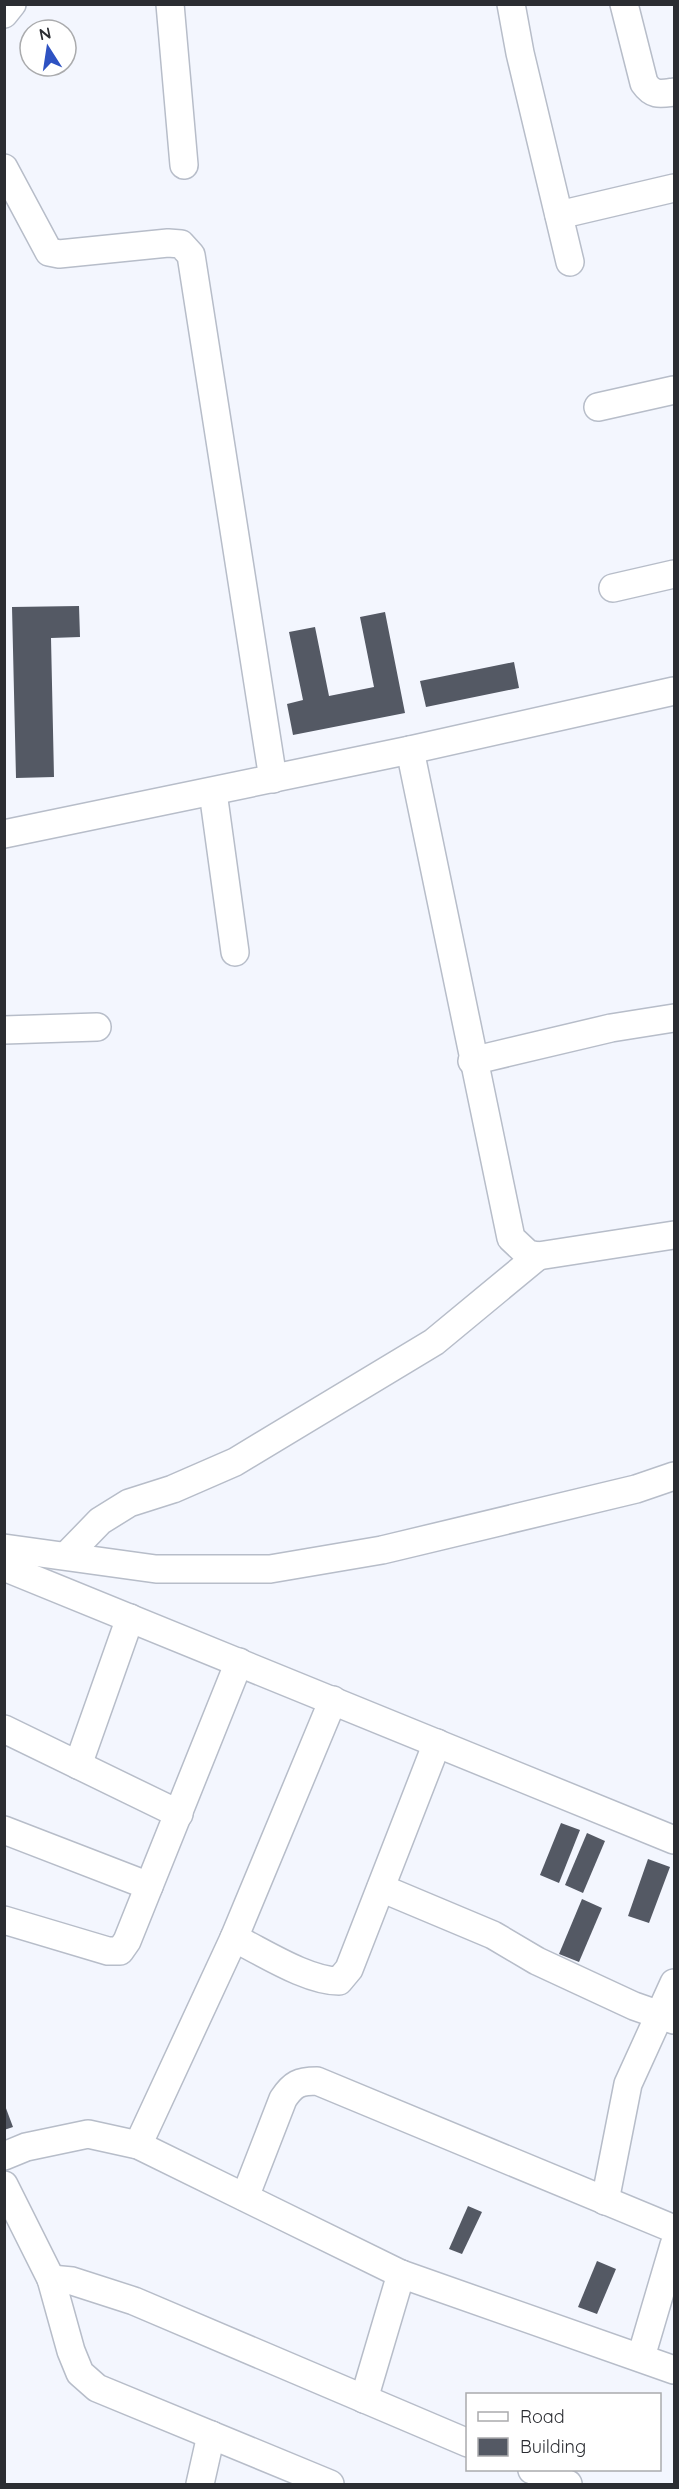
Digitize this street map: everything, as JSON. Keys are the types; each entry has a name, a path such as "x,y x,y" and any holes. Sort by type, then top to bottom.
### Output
{"street":[{"path":"4,14 12,4"},
{"path":"170,4 183,165"},
{"path":"512,4 520,53 570,262"},
{"path":"624,4 644,83 650,92 658,95 675,92"},
{"path":"4,168 49,252 59,254 168,243 181,244 191,255 273,779"},
{"path":"559,215 675,188"},
{"path":"598,407 675,390"},
{"path":"613,588 675,574"},
{"path":"4,834 213,792 675,691"},
{"path":"410,750 472,1061 511,1238 528,1254 538,1256 675,1235"},
{"path":"213,792 235,952"},
{"path":"472,1061 611,1028 674,1022"},
{"path":"4,1030 98,1027"},
{"path":"67,1555 99,1521 129,1503 173,1489 235,1462 435,1342 538,1256"},
{"path":"4,1548 156,1569 270,1569 382,1550 636,1489 675,1476"},
{"path":"4,1567 675,1840"},
{"path":"78,1765 130,1618"},
{"path":"4,1920 108,1951 120,1951 128,1941 239,1662"},
{"path":"138,2145 234,1938 333,1700"},
{"path":"4,1729 179,1814"},
{"path":"234,1938 302,1971 327,1981 339,1981 349,1969 437,1743"},
{"path":"4,1830 149,1886"},
{"path":"381,1888 493,1935 537,1961 634,2006 668,2017"},
{"path":"605,2201 628,2084 668,2017 675,1983"},
{"path":"245,2197 283,2099 292,2086 301,2081 318,2081 675,2229"},
{"path":"4,2156 26,2147 88,2134 138,2145 401,2274 675,2370"},
{"path":"4,2185 51,2279 71,2351 80,2373 97,2388 211,2435 284,2475 330,2484"},
{"path":"641,2357 675,2245"},
{"path":"364,2399 401,2274"},
{"path":"51,2279 72,2281 134,2301 466,2442"},
{"path":"200,2484 211,2435"},
{"path":"537,2471 568,2484"}],"building":[{"path":"79,606 80,637 51,638 54,777 16,778 12,607"},
{"path":"385,612 405,713 293,735 287,704 303,700 289,632 315,627 329,696 374,687 360,617"},
{"path":"514,662 519,688 426,707 420,681"},
{"path":"561,1823 580,1830 559,1883 540,1875"},
{"path":"587,1833 605,1841 583,1893 565,1885"},
{"path":"648,1859 670,1867 649,1923 628,1916"},
{"path":"582,1899 602,1908 579,1962 559,1954"},
{"path":"4,2103 13,2127 4,2130"},
{"path":"468,2206 482,2212 462,2254 449,2249"},
{"path":"597,2261 616,2269 597,2314 578,2307"}]}
